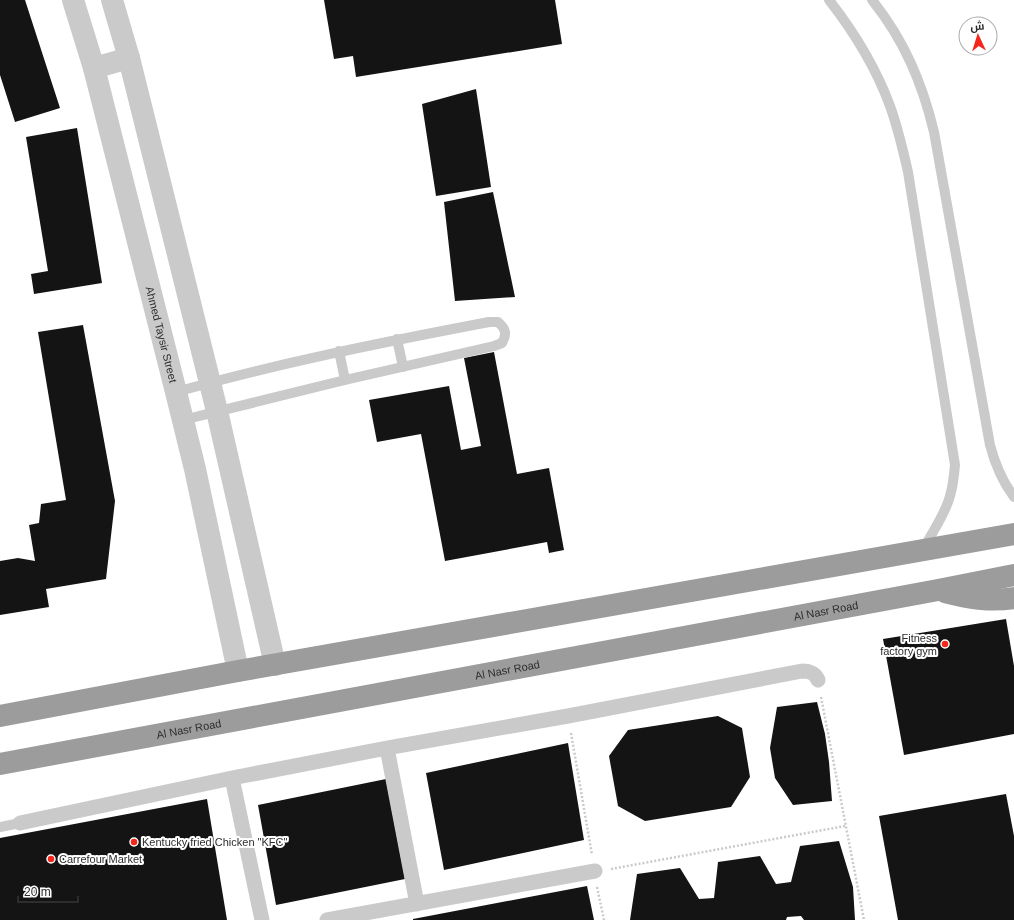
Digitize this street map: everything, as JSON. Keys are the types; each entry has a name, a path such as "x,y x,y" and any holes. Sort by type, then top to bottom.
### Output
{"highway":[{"path":"0,716 275,664 1014,534"},
{"path":"938,590 1014,575"},
{"name":"Al Nasr Road","path":"0,764 938,590 968,598 999,600 1014,598"}],"street":[{"name":"Ahmed Taysir Street","path":"73,0 94,68 183,420 195,469 238,671"},
{"path":"112,0 129,58 210,383 275,664"},
{"path":"94,68 129,58"},
{"path":"195,469 228,460"},
{"path":"20,823 232,778 802,671 810,672 816,676 818,680"},
{"path":"387,748 417,904"},
{"path":"232,778 262,920"},
{"path":"327,920 594,872"}],"lane":[{"path":"829,0 842,16 861,45 877,75 892,112 908,172 955,465 954,481 950,497 944,512 923,550"},
{"path":"872,0 892,28 905,50 918,77 927,104 934,132 990,445 1000,474 1014,497"},
{"path":"176,392 339,351 397,339 489,322 498,322 504,328 506,336 502,343 494,346 345,380 183,420"},
{"path":"397,339 402,367"},
{"path":"339,351 345,380"},
{"path":"0,827 20,823"}],"path":[{"path":"818,680 864,920"},
{"path":"568,716 594,872 604,920"},
{"path":"594,872 845,826"}],"building":[{"path":"0,0 25,0 60,108 15,122 0,75"},
{"path":"324,0 555,0 562,44 356,77 353,56 334,59"},
{"path":"476,89 491,187 436,196 422,104"},
{"path":"77,128 102,283 34,294 31,274 48,271 26,137"},
{"path":"493,192 515,297 455,301 444,202"},
{"path":"83,325 115,501 106,579 46,589 49,607 0,615 0,561 18,558 35,561 29,525 39,523 41,504 66,500 38,332"},
{"path":"494,352 517,474 549,468 564,550 549,553 547,542 445,561 421,434 377,442 369,400 449,386 461,450 481,446 464,358"},
{"path":"1006,619 1014,666 1014,734 904,755 883,639"},
{"path":"817,702 825,734 832,801 793,805 775,778 770,748 777,707"},
{"path":"718,716 742,728 750,777 731,807 645,821 618,806 609,756 628,730"},
{"path":"568,743 584,840 444,870 426,773"},
{"path":"386,779 405,879 276,905 258,805"},
{"path":"1006,794 1014,836 1014,920 898,920 879,816"},
{"path":"207,799 227,920 0,920 0,838"},
{"path":"839,841 853,887 855,920 804,920 801,916 787,917 786,920 630,920 637,874 680,868 699,899 714,898 718,862 760,856 776,884 791,882 800,846"},
{"path":"587,886 594,920 413,920 413,919"}],"place":[{"name":"Fitness factory gym","path":"945,644"},
{"name":"Kentucky fried Chicken \"KFC\"","path":"134,842"},
{"name":"Carrefour Market","path":"51,859"}]}
